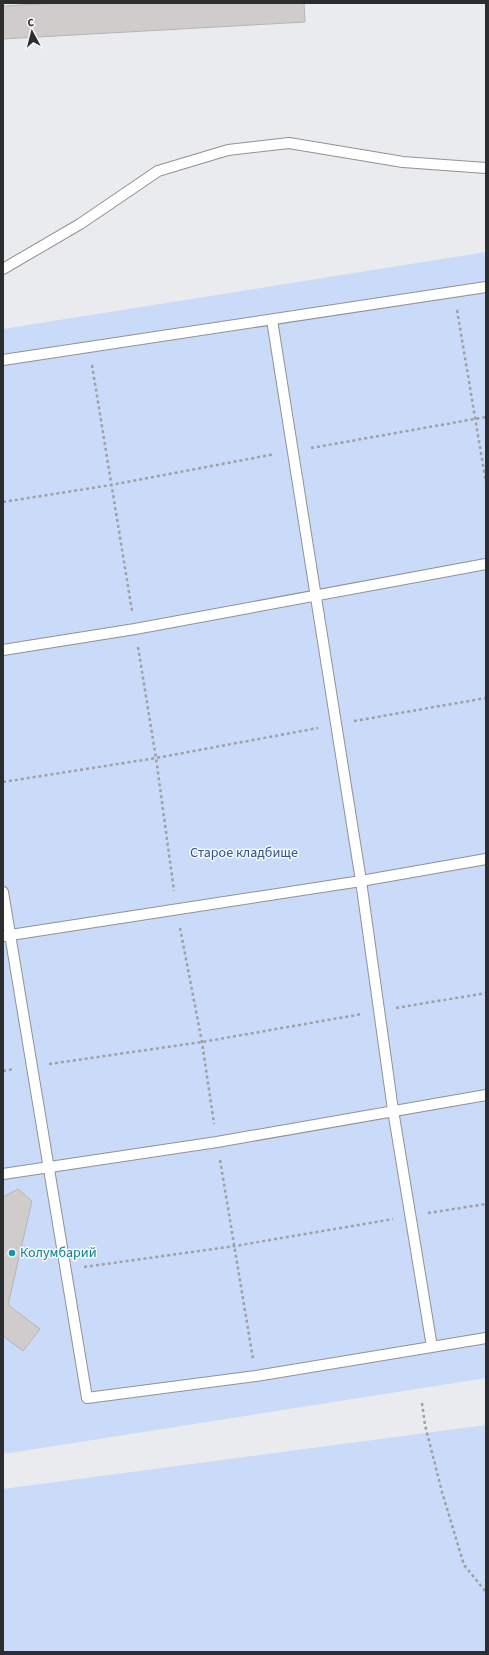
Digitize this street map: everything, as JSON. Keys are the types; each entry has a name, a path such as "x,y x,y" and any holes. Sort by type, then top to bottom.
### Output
{"lane":[{"path":"3,269 80,224 158,171 228,150 289,143 403,162 486,168"},
{"path":"3,360 486,287"},
{"path":"272,320 335,725 361,881 393,1110 432,1347"},
{"path":"3,650 134,629 486,564"},
{"path":"6,935 361,881 486,859"},
{"path":"3,892 6,935 33,1067 48,1167 87,1398 256,1376 486,1338"},
{"path":"3,1174 217,1142 393,1110 486,1095"}],"path":[{"path":"454,291 486,483"},
{"path":"89,348 156,758 176,908 202,1042 256,1376"},
{"path":"3,502 111,485 486,417"},
{"path":"3,782 156,758 486,698"},
{"path":"3,1071 202,1042 486,993"},
{"path":"66,1269 235,1246 486,1204"},
{"path":"422,1403 425,1425 440,1484 464,1565 486,1592"}],"green space":[{"name":"Старое кладбище","path":"486,252 486,1378 3,1454 3,329"},
{"path":"486,1425 486,1652 3,1652 3,1489"}],"building":[{"path":"55,3 304,3 305,22 3,39 3,6"},
{"name":"Колумбарий","path":"18,1189 32,1201 8,1305 40,1329 23,1351 3,1336 3,1197"}],"place":[{"name":"Колумбарий","path":"12,1253"}]}
